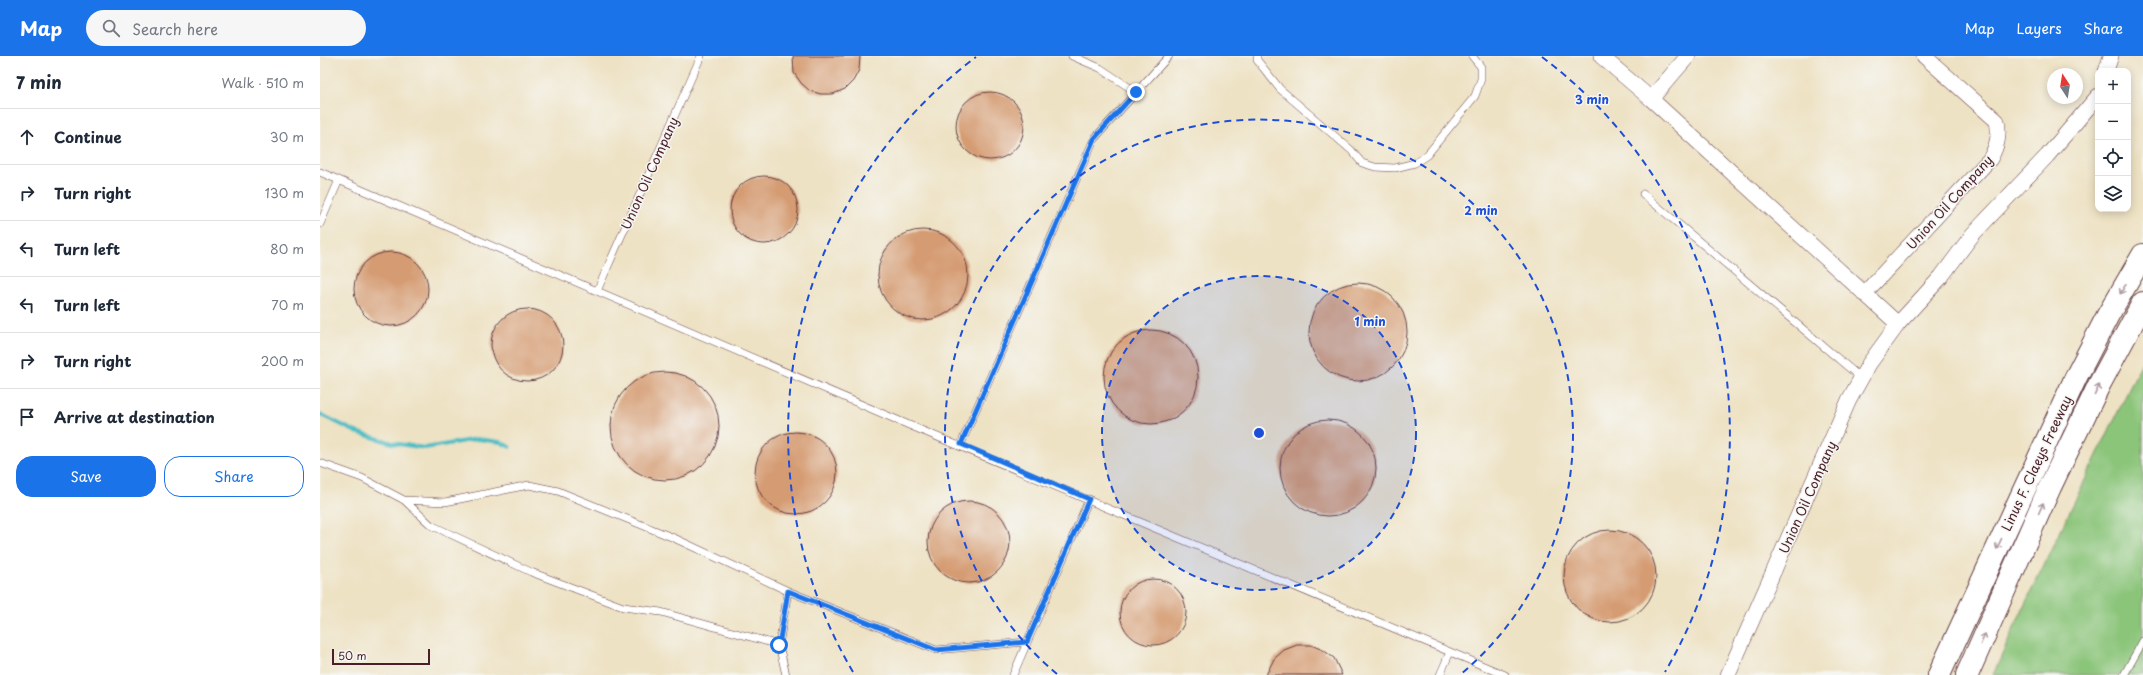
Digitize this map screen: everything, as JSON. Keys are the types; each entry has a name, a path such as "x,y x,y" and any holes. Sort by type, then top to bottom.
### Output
{"highway":[{"name":"Linus F. Claeys Freeway","path":"1939,675 2073,383 2108,315 2143,255"},
{"name":"Linus F. Claeys Freeway","path":"1967,675 2050,487 2099,384 2143,304"}],"street":[{"path":"1601,56 1651,99 1898,324"},
{"path":"1651,99 1688,56"},
{"name":"Union Oil Company","path":"1864,294 1990,159 1997,145 2000,132 1997,121 1924,56"},
{"path":"2107,68 2111,56"},
{"name":"Union Oil Company","path":"1728,675 1849,400 1861,378 1898,324 1941,278 1972,234 2047,156 2095,100"}],"lane":[{"name":"Union Oil Company","path":"597,291 701,56"},
{"path":"1072,56 1100,68 1136,92"},
{"path":"961,444 1094,139 1169,56"},
{"path":"1257,56 1257,60 1280,89 1351,150 1362,163 1375,167 1395,168 1415,163 1427,155 1475,96 1481,79 1481,67 1472,56"},
{"path":"320,172 909,424 961,444 1506,675"},
{"path":"320,224 339,180"},
{"path":"1643,194 1861,378"},
{"path":"320,463 362,478 404,500 431,525 531,572 623,607 661,612 779,645"},
{"path":"404,500 445,502 529,485 558,491 674,538 788,591 936,650 1027,642"},
{"path":"1013,675 1089,499"},
{"path":"785,675 779,645 788,591"},
{"path":"2124,675 2143,641"},
{"path":"1440,675 1450,652"}],"green space":[{"path":"2143,360 2143,675 1993,675 2024,606"}],"building":[{"path":"793,56 860,56 859,70 853,81 845,89 833,94 821,94 810,91 801,83 794,73"},
{"path":"983,92 997,92 1009,97 1019,107 1024,119 1024,133 1019,145 1009,155 997,160 983,160 971,155 961,145 956,133 956,119 961,107 971,97"},
{"path":"764,176 777,179 788,186 795,197 798,210 795,223 788,234 777,241 764,244 751,241 740,234 733,223 730,210 733,197 740,186 751,179"},
{"path":"923,230 932,231 948,238 960,250 967,266 967,284 960,300 948,312 932,319 923,320 914,319 898,312 886,300 879,284 878,275 879,266 886,250 898,238 914,231"},
{"path":"391,252 405,255 417,263 425,275 428,289 425,303 417,315 405,323 391,326 377,323 365,315 357,303 354,289 357,275 365,263 377,255"},
{"path":"1358,283 1377,287 1392,298 1403,313 1407,332 1403,351 1392,366 1377,377 1358,381 1339,377 1324,366 1313,351 1309,332 1313,313 1324,298 1339,287"},
{"path":"527,309 547,315 557,325 563,345 557,365 547,375 527,381 507,375 497,365 491,345 497,325 507,315"},
{"path":"1151,330 1169,334 1184,344 1194,359 1198,377 1194,395 1184,410 1169,420 1151,424 1133,420 1118,410 1108,395 1104,377 1108,359 1118,344 1133,334"},
{"path":"665,372 686,376 703,388 715,405 719,426 715,447 703,464 686,476 665,480 644,476 627,464 615,447 611,426 615,405 627,388 644,376"},
{"path":"1328,420 1346,424 1355,428 1362,434 1368,441 1372,450 1376,468 1372,486 1368,495 1362,502 1355,508 1346,512 1328,516 1310,512 1301,508 1294,502 1288,495 1284,486 1280,468 1284,450 1288,441 1294,434 1301,428 1310,424"},
{"path":"796,432 812,435 825,444 834,457 837,473 834,489 825,502 812,511 796,514 780,511 767,502 758,489 755,473 758,457 767,444 780,435"},
{"path":"969,501 985,504 998,513 1007,526 1010,542 1007,558 998,571 985,580 969,583 953,580 940,571 931,558 928,542 931,526 940,513 953,504"},
{"path":"1610,530 1628,533 1643,543 1653,558 1656,576 1653,594 1643,609 1628,619 1610,622 1592,619 1577,609 1567,594 1564,576 1567,558 1577,543 1592,533"},
{"path":"1146,579 1160,579 1172,584 1181,593 1186,605 1184,625 1177,636 1160,645 1146,645 1134,640 1125,631 1120,619 1120,605 1125,593 1134,584"},
{"path":"1297,645 1311,645 1323,650 1334,658 1342,675 1266,675 1274,659 1284,650"}],"waterway":[{"path":"320,414 356,432 392,443 425,448 477,439 500,442 510,447"}],"route":[{"path":"779,645 788,591 936,650 1027,642 1089,499 961,444 1094,139 1136,92"}]}
